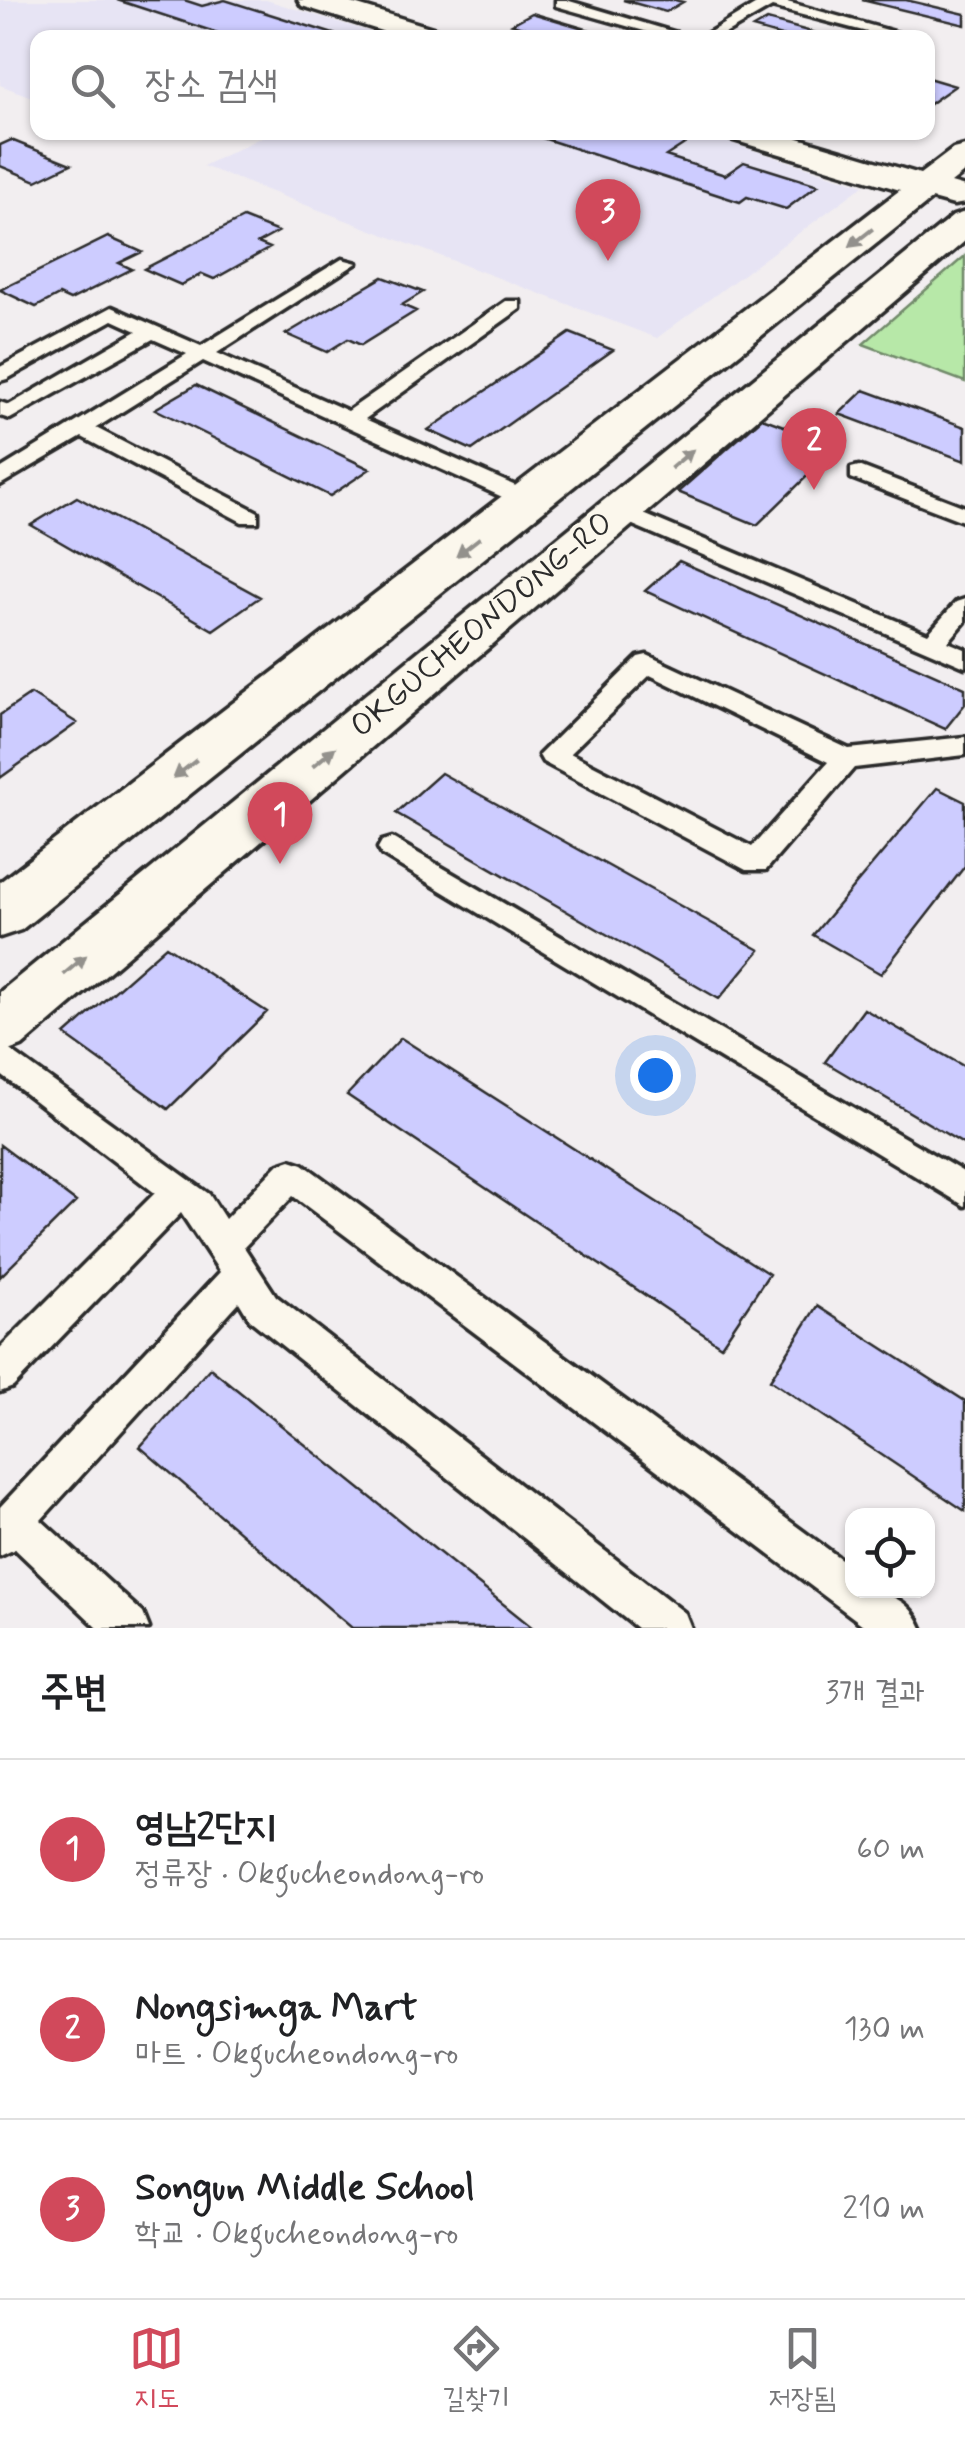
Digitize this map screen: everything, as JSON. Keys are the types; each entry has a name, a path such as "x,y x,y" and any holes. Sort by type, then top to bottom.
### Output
{"street":[{"path":"312,0 410,30"},
{"path":"768,140 946,192"},
{"name":"OKGUCHEONDONG-RO","path":"0,914 528,500 946,192 965,156"},
{"name":"OKGUCHEONDONG-RO","path":"0,1028 965,223"}],"lane":[{"path":"746,0 769,2 877,30"},
{"path":"561,2 659,30"},
{"path":"720,30 769,2"},
{"path":"0,478 348,263"},
{"path":"349,420 513,306"},
{"path":"0,375 112,313 528,500"},
{"path":"0,408 10,413 152,332"},
{"path":"80,428 250,517"},
{"path":"859,473 965,515"},
{"path":"620,511 965,658"},
{"path":"932,644 965,608"},
{"path":"846,759 756,862 552,755 648,663 846,759 965,746"},
{"path":"392,848 965,1191"},
{"path":"0,1056 197,1205 263,1308 670,1628"},
{"path":"128,1628 7,1528 232,1259 291,1175 901,1628"},
{"path":"0,1374 179,1191"}],"shaded area":[{"path":"0,0 266,0 364,30 30,30 30,96 0,85"},
{"path":"256,140 721,140 864,185 657,338 203,166"}],"green space":[{"path":"965,256 965,382 863,344"}],"building":[{"path":"117,0 184,0 202,6 225,0 321,30 209,30"},
{"path":"623,0 675,0 683,2 666,12"},
{"path":"862,0 906,0 965,14 965,25"},
{"path":"532,13 590,30 533,30 512,24"},
{"path":"767,20 804,30 760,30 753,28"},
{"path":"935,80 955,86 935,100"},
{"path":"11,140 71,164 36,181 0,166 0,145"},
{"path":"549,140 676,140 686,143 666,156 725,175 744,162 818,185 786,209 747,197 740,202"},
{"path":"243,218 278,232 258,243 270,248 214,279 202,274 181,285 144,269"},
{"path":"108,237 142,252 119,263 132,269 70,300 59,295 36,307 0,290"},
{"path":"383,277 423,292 402,305 416,311 361,345 348,339 327,352 286,334"},
{"path":"570,333 613,350 472,450 428,430"},
{"path":"196,385 370,469 330,496 155,409"},
{"path":"864,390 965,427 965,461 839,414"},
{"path":"762,418 838,446 757,525 678,492"},
{"path":"77,497 260,597 213,630 31,525"},
{"path":"679,561 965,688 965,704 945,729 645,591"},
{"path":"31,694 77,723 0,778 0,715"},
{"path":"441,773 760,950 719,999 396,813"},
{"path":"937,788 965,802 965,866 881,974 813,935"},
{"path":"166,946 267,1012 168,1109 65,1035"},
{"path":"864,1009 965,1067 965,1145 825,1062"},
{"path":"401,1038 769,1274 721,1346 347,1095"},
{"path":"0,1145 76,1202 0,1277"},
{"path":"817,1306 965,1401 965,1511 770,1380"},
{"path":"210,1368 533,1628 352,1628 140,1447"}],"place":[{"name":"Songun Middle School","path":"608,261"},
{"name":"Nongsimga Mart","path":"814,490"},
{"name":"영남2단지","path":"280,864"}]}
